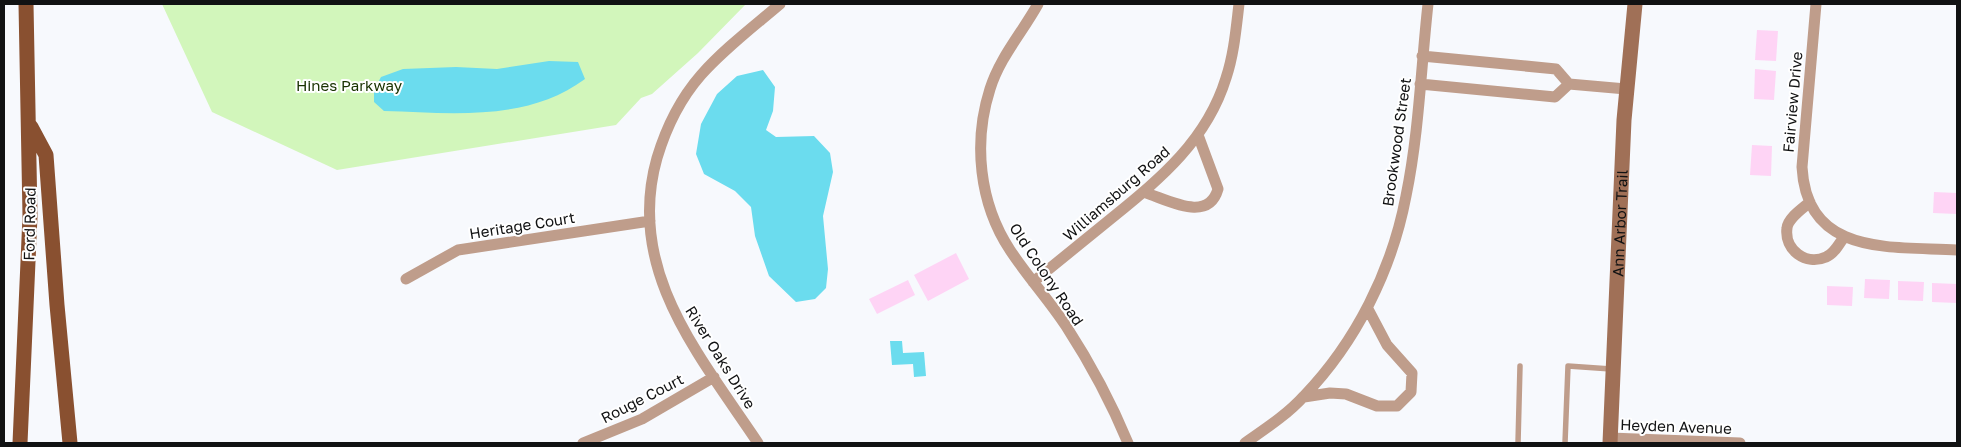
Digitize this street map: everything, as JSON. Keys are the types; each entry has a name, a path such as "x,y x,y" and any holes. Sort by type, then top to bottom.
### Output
{"main road":[{"name":"Ford Road","path":"20,443 30,216 30,125 26,4"},
{"path":"30,125 46,155 56,305 70,443"}],"street":[{"name":"River Oaks Drive","path":"758,443 681,327 666,296 653,253 649,205 661,144 678,108 708,68 780,4"},
{"name":"Old Colony Road","path":"1038,4 1010,46 996,72 985,104 980,137 982,176 992,213 1009,249 1067,327 1095,373 1128,443"},
{"name":"Williamsburg Road","path":"1033,282 1179,160 1198,135 1214,108 1226,80 1234,49 1239,4"},
{"name":"Brookwood Street","path":"1245,443 1304,396 1342,349 1368,309 1393,245 1406,198 1428,4"},
{"name":"Ann Arbor Trail","path":"1610,440 1626,89 1635,4"},
{"name":"Fairview Drive","path":"1816,4 1802,167 1803,185 1810,202 1823,222 1844,237 1861,244 1957,250"},
{"path":"1422,56 1556,69 1569,84 1626,89"},
{"path":"1420,84 1555,97 1569,84"},
{"path":"1143,192 1199,209 1209,206 1216,198 1218,189 1198,135"},
{"path":"1810,202 1797,213 1787,227 1788,241 1793,250 1801,258 1814,260 1826,257 1834,251 1844,237"},
{"name":"Heritage Court","path":"406,279 458,250 650,221"},
{"path":"1304,396 1330,393 1346,394 1377,406 1397,406 1411,392 1412,373 1387,345 1368,309"},
{"name":"Rouge Court","path":"583,443 642,419 714,378"},
{"name":"Heyden Avenue","path":"1610,440 1740,443"}],"lane":[{"path":"1518,443 1520,366"},
{"path":"1565,443 1568,366 1613,369"}],"green space":[{"name":"Hines Parkway","path":"162,4 746,4 698,53 652,94 641,98 616,125 337,170 212,112"}],"water":[{"path":"549,61 578,62 585,79 563,93 539,102 514,109 488,112 384,111 374,102 374,90 381,77 403,69 456,67 497,69"},
{"path":"763,70 775,87 773,111 766,130 776,137 814,136 830,153 833,172 823,216 828,269 826,288 815,299 796,302 769,276 755,236 751,207 735,191 704,174 696,154 701,124 717,94 737,76"},
{"path":"890,341 902,341 903,353 924,352 926,376 914,377 913,364 892,365"}],"building":[{"path":"1757,30 1778,31 1776,61 1755,60"},
{"path":"1755,69 1776,71 1774,100 1754,99"},
{"path":"1752,145 1772,146 1771,176 1750,175"},
{"path":"1934,192 1957,193 1957,214 1933,213"},
{"path":"956,253 969,279 928,301 914,275"},
{"path":"1865,279 1890,280 1889,299 1864,298"},
{"path":"908,280 915,295 877,314 869,299"},
{"path":"1898,281 1924,282 1923,301 1898,300"},
{"path":"1932,283 1957,284 1957,303 1932,302"},
{"path":"1827,286 1853,287 1852,306 1827,305"}]}
